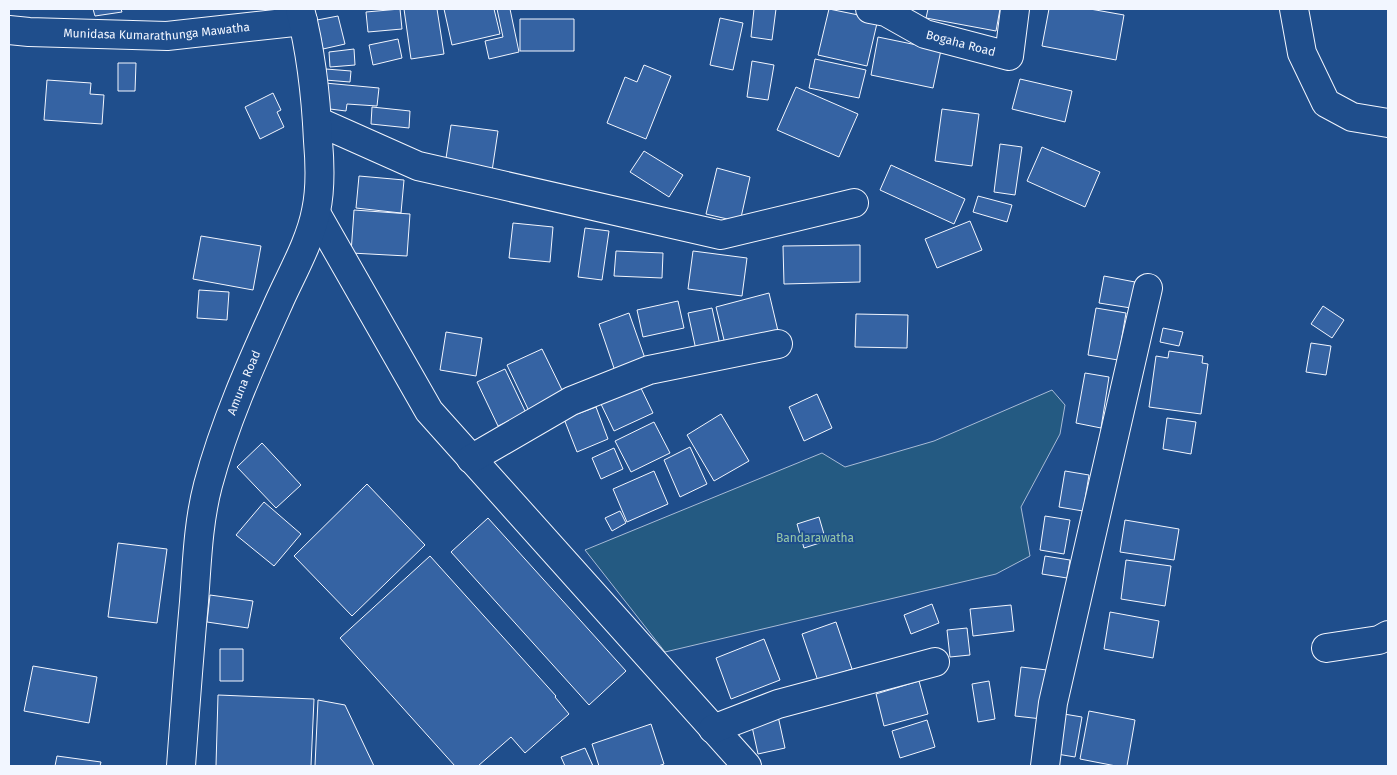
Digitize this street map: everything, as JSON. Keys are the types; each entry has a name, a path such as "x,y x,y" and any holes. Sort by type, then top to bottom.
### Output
{"street":[{"name":"Bogaha Road","path":"870,9 886,12 924,34 1009,56 1015,9"},
{"path":"1294,9 1302,53 1326,103 1352,117 1388,124"},
{"name":"Munidasa Kumarathunga Mawatha","path":"9,30 167,36 301,15"},
{"name":"Amuna Road","path":"181,766 196,571 202,513 208,487 219,444 227,423 316,213 320,176 317,121 310,56 301,15"},
{"path":"317,121 418,166 721,235 854,203"},
{"path":"316,213 428,411 747,766"},
{"path":"1045,766 1053,703 1148,288"},
{"path":"470,459 571,401 649,370 778,344"},
{"path":"1326,648 1379,640 1388,634"},
{"path":"714,729 778,704 935,662"}],"green space":[{"name":"Bandarawatha","path":"1052,390 1065,405 1060,434 1021,507 1030,556 996,574 665,652 585,550 822,453 845,467 934,441"}],"building":[{"path":"93,9 121,9 122,12 95,16"},
{"path":"400,9 402,29 368,32 366,12"},
{"path":"404,9 437,9 444,54 411,59"},
{"path":"444,9 494,9 500,34 452,45"},
{"path":"497,9 510,9 519,52 489,59 485,41 503,37"},
{"path":"754,9 776,9 772,40 751,37"},
{"path":"829,9 878,19 867,66 818,55"},
{"path":"928,9 1000,9 996,31 926,18"},
{"path":"1049,9 1090,9 1124,15 1116,60 1042,46"},
{"path":"338,16 345,44 323,49 317,20"},
{"path":"720,18 743,23 733,70 710,65"},
{"path":"520,19 574,19 574,51 520,51"},
{"path":"878,37 941,50 933,88 871,75"},
{"path":"398,39 402,58 373,65 369,45"},
{"path":"354,49 355,65 330,67 329,52"},
{"path":"815,59 866,70 859,98 809,88"},
{"path":"752,61 774,65 768,100 747,97"},
{"path":"118,63 136,63 135,91 118,91"},
{"path":"644,65 671,76 646,139 607,123 625,77 637,82"},
{"path":"326,69 351,71 350,82 325,80"},
{"path":"1020,79 1072,91 1065,122 1012,109"},
{"path":"47,80 91,83 90,94 104,95 102,124 44,120"},
{"path":"325,83 379,88 377,106 347,104 346,111 322,108"},
{"path":"796,87 858,114 839,157 777,130"},
{"path":"273,93 281,110 277,112 284,127 260,139 245,107"},
{"path":"372,107 410,111 409,128 371,124"},
{"path":"942,109 979,114 972,166 935,161"},
{"path":"451,125 498,131 492,171 445,165"},
{"path":"1000,144 1022,147 1015,195 994,192"},
{"path":"1042,147 1100,172 1085,207 1027,181"},
{"path":"644,151 683,175 669,197 630,172"},
{"path":"891,165 965,199 954,224 880,190"},
{"path":"717,168 750,177 740,222 706,214"},
{"path":"359,176 404,180 401,213 356,208"},
{"path":"978,196 1012,205 1007,222 973,212"},
{"path":"354,210 410,214 407,256 351,253"},
{"path":"970,221 982,250 937,268 925,239"},
{"path":"513,223 553,227 550,262 509,258"},
{"path":"585,228 609,231 602,280 578,277"},
{"path":"201,236 261,246 253,290 193,279"},
{"path":"860,245 860,282 784,284 783,246"},
{"path":"616,251 663,253 662,278 614,276"},
{"path":"693,251 747,258 742,296 688,289"},
{"path":"1104,276 1135,282 1131,308 1099,303"},
{"path":"199,290 229,292 227,320 197,318"},
{"path":"769,293 778,331 725,344 716,307"},
{"path":"678,301 684,328 643,337 637,310"},
{"path":"1323,306 1344,320 1332,338 1311,324"},
{"path":"712,308 720,345 696,350 688,313"},
{"path":"1096,308 1126,313 1118,360 1088,355"},
{"path":"629,313 647,364 616,374 599,324"},
{"path":"856,314 908,315 907,348 855,347"},
{"path":"1163,328 1183,332 1179,346 1160,342"},
{"path":"446,332 482,338 476,376 440,370"},
{"path":"1311,343 1331,346 1326,375 1306,372"},
{"path":"542,349 564,394 529,411 507,365"},
{"path":"1169,351 1203,356 1202,363 1208,364 1201,414 1149,407 1156,356 1168,358"},
{"path":"505,369 526,413 498,426 477,382"},
{"path":"1085,373 1109,377 1101,428 1076,423"},
{"path":"639,384 653,413 614,431 600,402"},
{"path":"817,394 832,428 804,441 789,407"},
{"path":"596,407 608,439 577,452 564,419"},
{"path":"721,414 749,461 714,481 687,435"},
{"path":"1167,418 1196,422 1191,454 1163,449"},
{"path":"654,422 670,453 631,472 615,441"},
{"path":"262,443 301,485 276,508 237,467"},
{"path":"690,447 707,484 680,497 664,460"},
{"path":"614,448 623,469 601,479 592,458"},
{"path":"654,471 668,504 627,522 613,489"},
{"path":"1065,471 1089,475 1083,511 1059,507"},
{"path":"367,484 425,545 352,616 294,556"},
{"path":"264,502 301,534 274,566 236,535"},
{"path":"620,511 626,523 612,531 605,518"},
{"path":"1045,516 1070,520 1064,554 1040,550"},
{"path":"819,517 826,541 804,548 797,524"},
{"path":"488,518 626,671 589,705 451,552"},
{"path":"1125,520 1179,529 1174,560 1120,552"},
{"path":"118,543 167,549 157,623 108,617"},
{"path":"430,556 556,696 569,714 525,753 511,737 478,766 455,766 340,638"},
{"path":"1045,556 1070,560 1067,578 1042,574"},
{"path":"1126,560 1171,566 1165,606 1121,599"},
{"path":"210,595 253,601 248,628 207,622"},
{"path":"932,604 939,623 911,634 904,615"},
{"path":"1011,605 1014,631 973,636 970,609"},
{"path":"1110,612 1159,621 1153,658 1104,649"},
{"path":"836,622 852,669 818,681 802,634"},
{"path":"967,628 970,655 950,657 947,630"},
{"path":"764,639 780,680 731,699 716,658"},
{"path":"220,649 243,649 243,681 220,681"},
{"path":"33,666 97,677 89,723 24,711"},
{"path":"1021,667 1047,670 1042,719 1015,716"},
{"path":"919,681 928,714 884,726 876,694"},
{"path":"989,681 995,719 978,722 972,684"},
{"path":"218,695 314,699 311,766 216,766"},
{"path":"318,700 345,705 374,766 315,766"},
{"path":"1089,711 1135,720 1127,766 1116,766 1080,759"},
{"path":"1064,714 1082,717 1075,757 1057,754"},
{"path":"778,716 785,748 758,754 751,722"},
{"path":"927,720 935,747 900,758 892,731"},
{"path":"651,724 664,764 658,766 599,766 592,744"},
{"path":"585,748 593,766 565,766 561,757"},
{"path":"57,756 101,762 100,766 55,766"}]}
